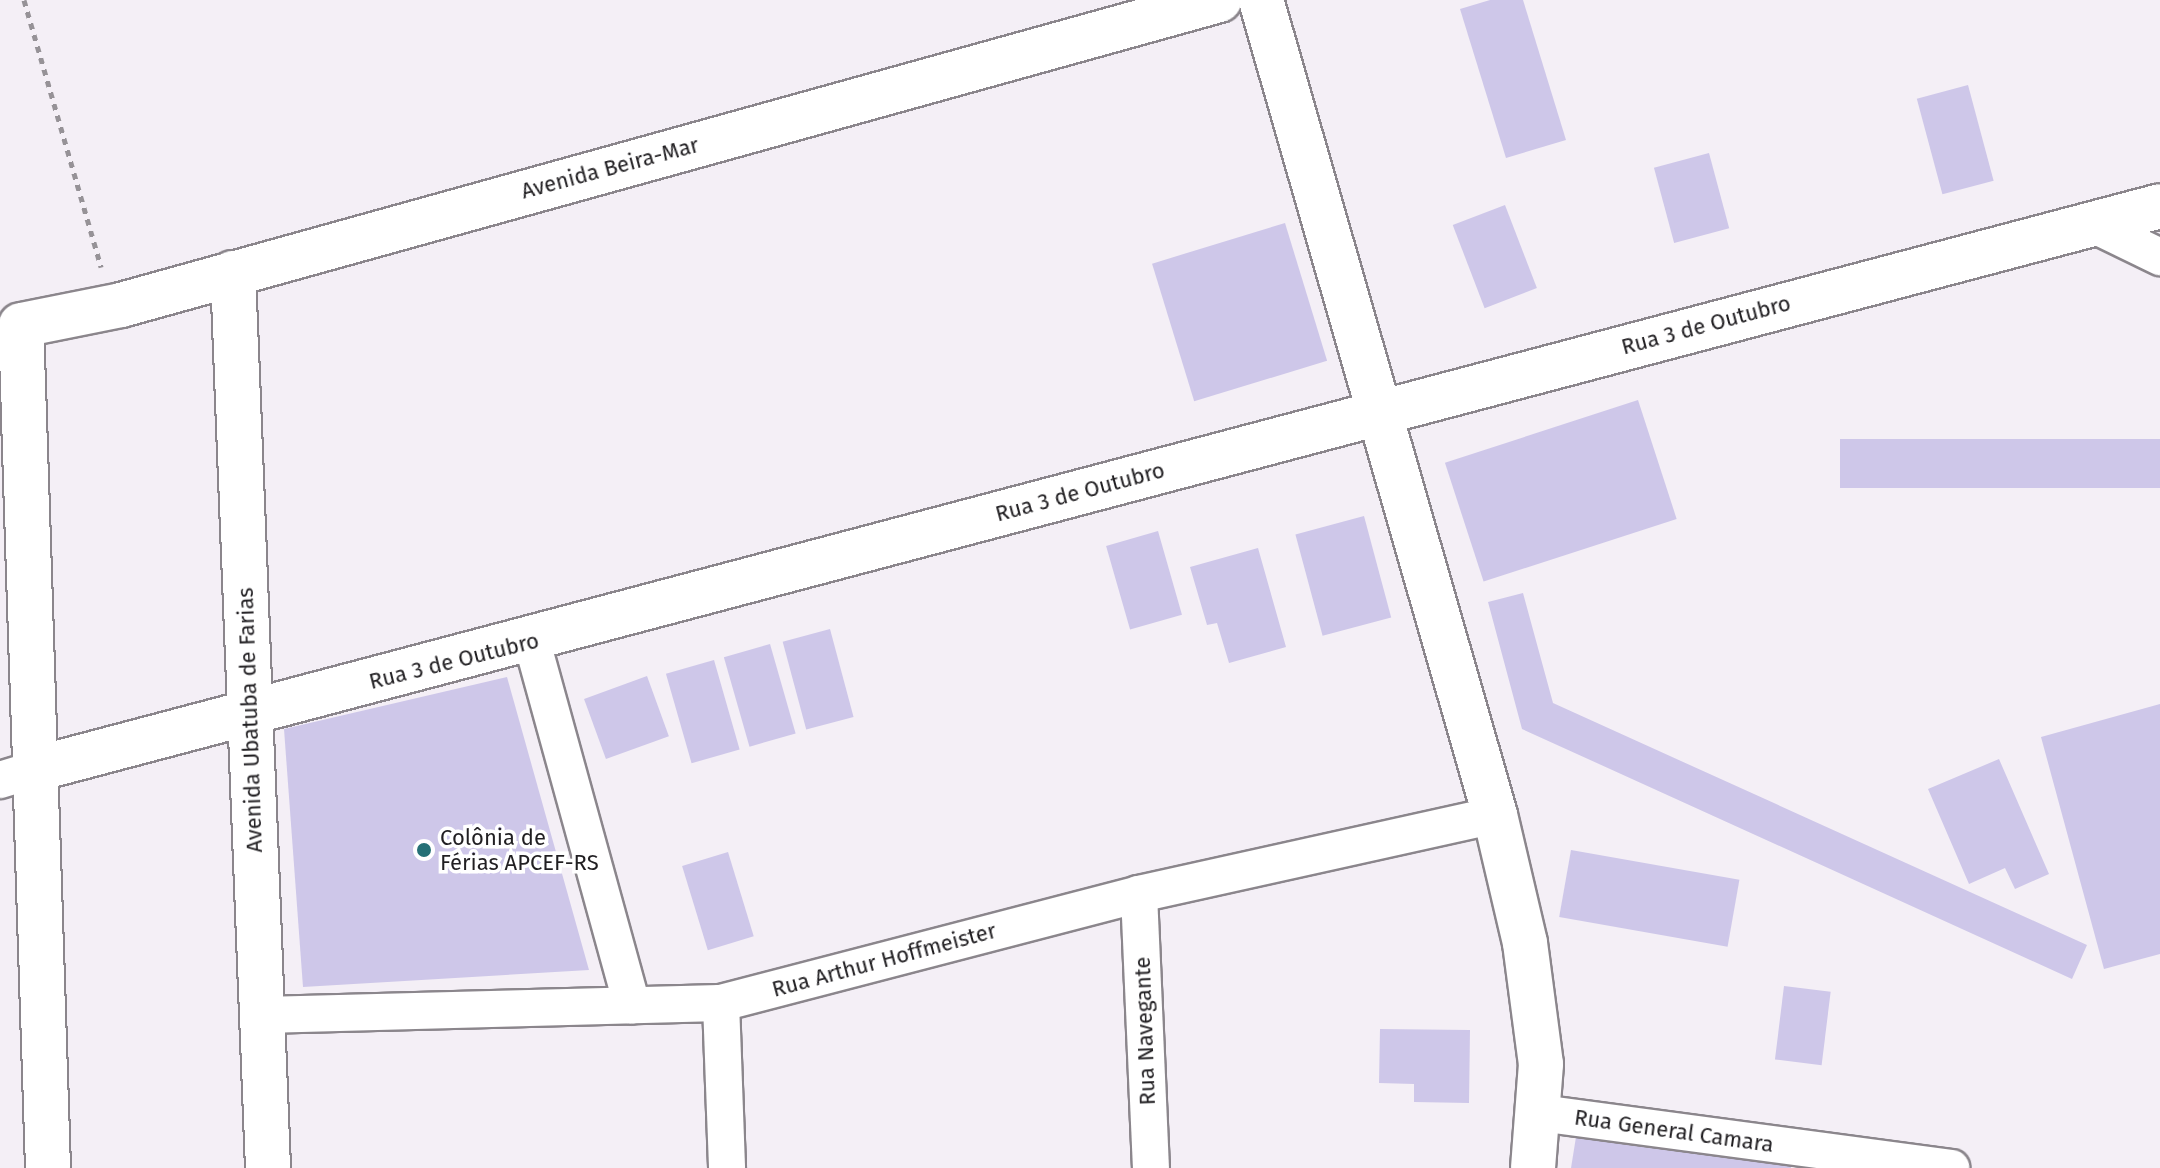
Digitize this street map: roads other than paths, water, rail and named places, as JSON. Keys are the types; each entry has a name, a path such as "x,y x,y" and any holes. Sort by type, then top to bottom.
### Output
{"street":[{"name":"Avenida Beira-Mar","path":"11,328 112,307 1219,0"},
{"path":"1261,0 1495,815 1525,943 1540,1113 1533,1168"},
{"name":"Rua 3 de Outubro","path":"16,775 250,710 532,642 1378,411 2160,206"},
{"path":"2092,224 2160,257"},
{"name":"Avenida Ubatuba de Farias","path":"233,273 268,1168"},
{"path":"11,328 29,401 16,775 48,1168"},
{"path":"532,642 632,1005"},
{"name":"Rua Arthur Hoffmeister","path":"262,1015 721,1003 1139,894 1495,815"},
{"name":"Rua Navegante","path":"1139,894 1151,1168"},
{"path":"721,1003 727,1168"},
{"name":"Rua General Camara","path":"1540,1113 1951,1168"}],"place":[{"name":"Colônia de Férias APCEF-RS","path":"424,850"}]}
